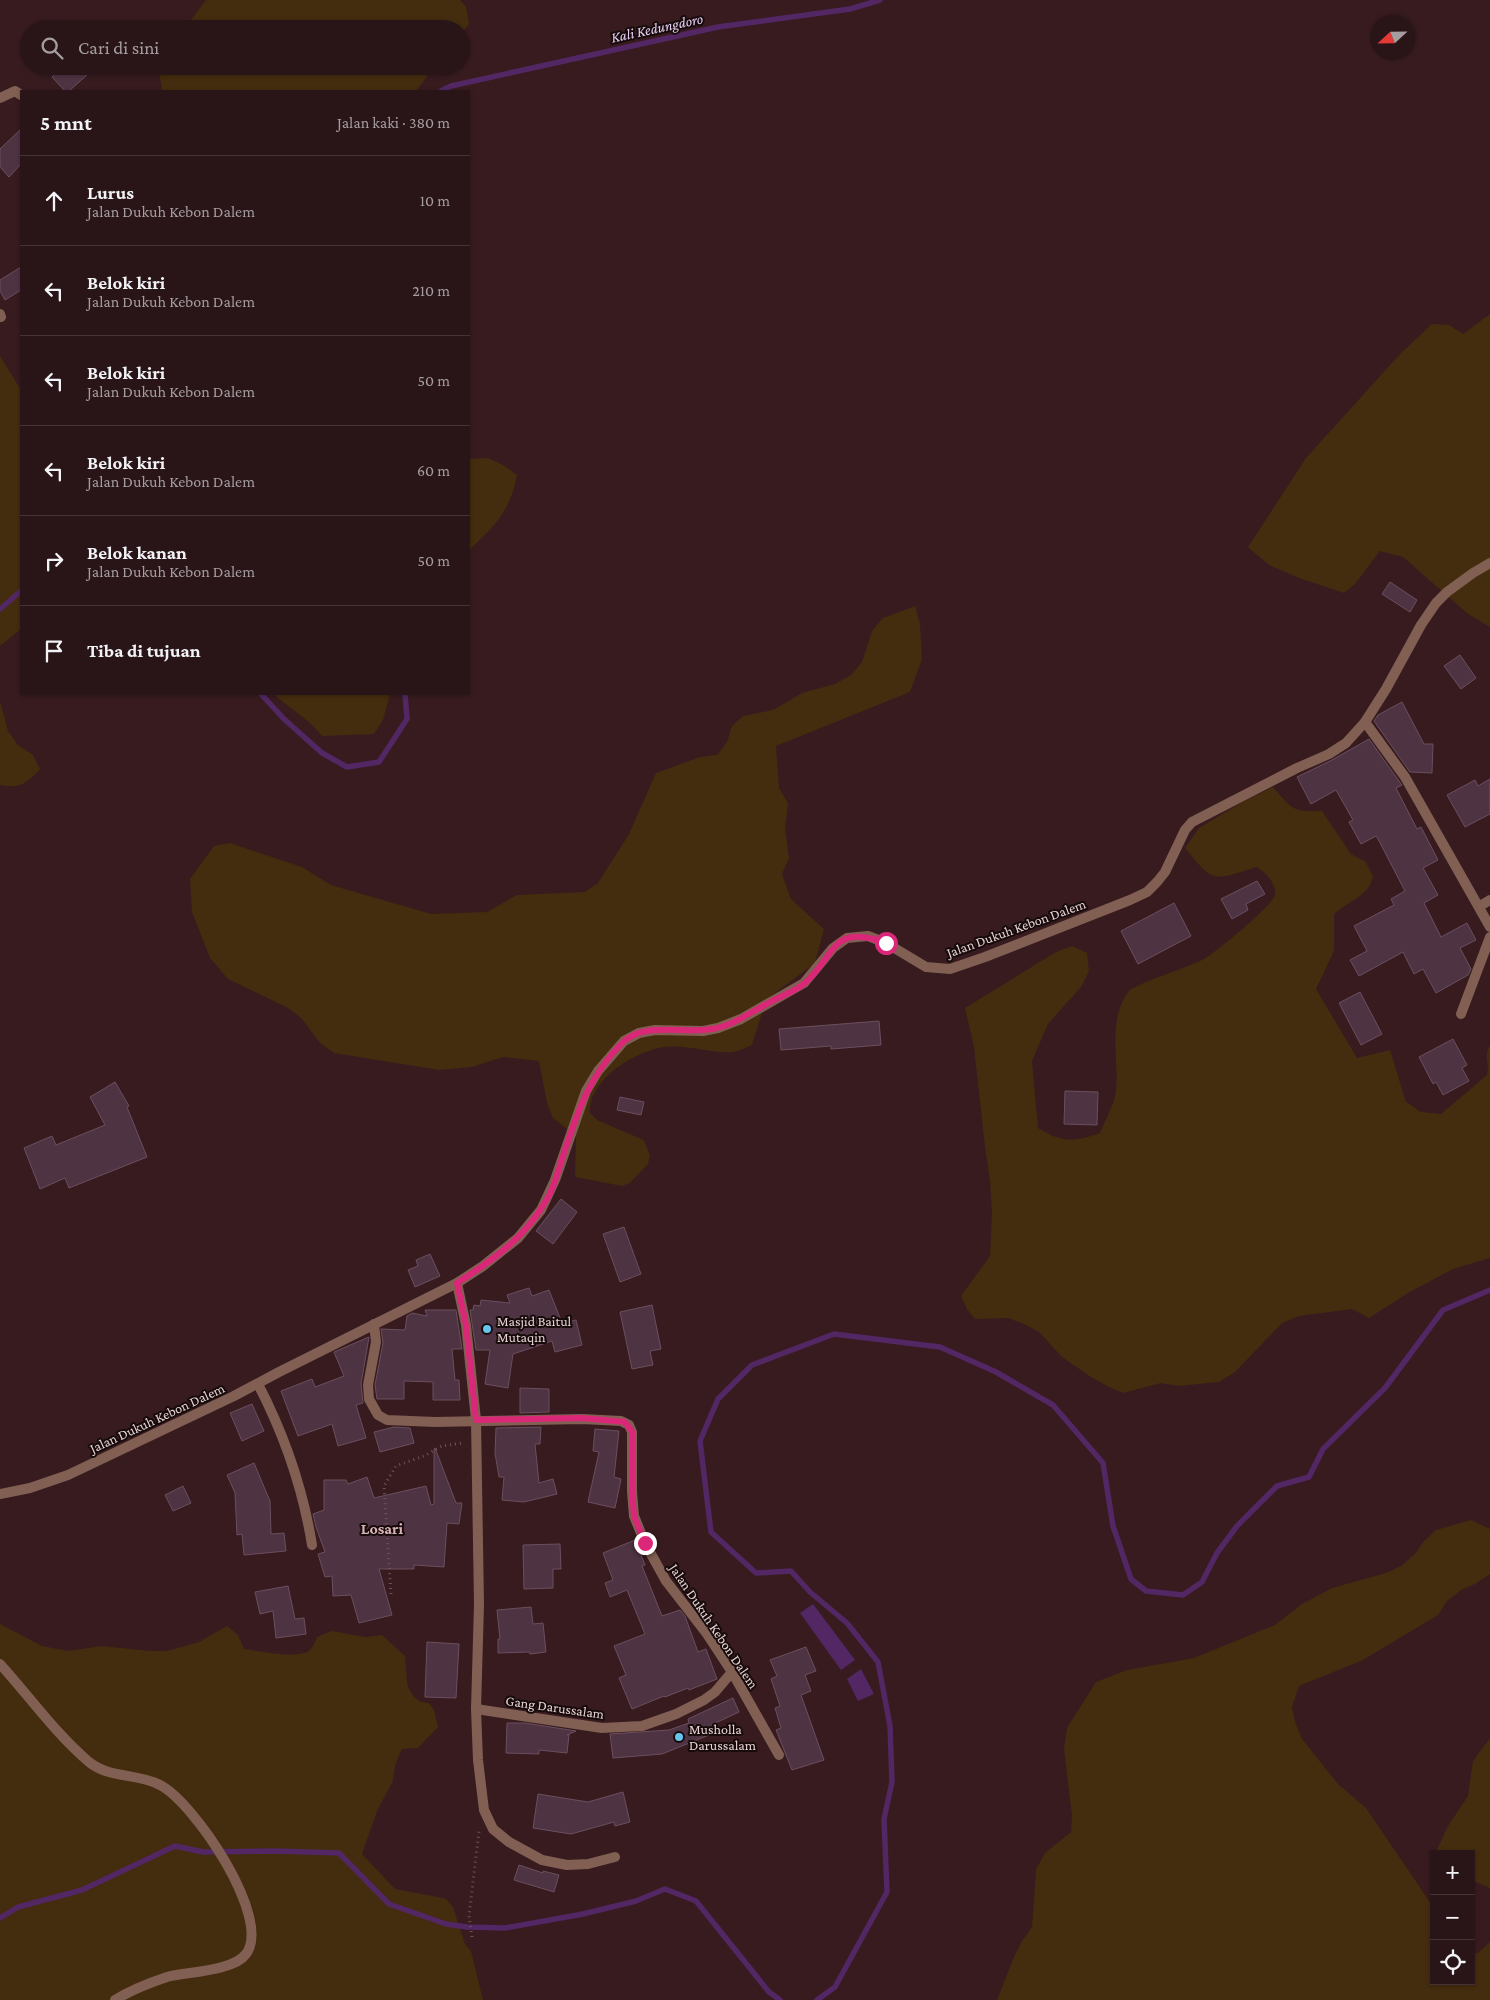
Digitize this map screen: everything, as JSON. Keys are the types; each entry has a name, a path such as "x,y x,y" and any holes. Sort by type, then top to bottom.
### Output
{"street":[{"path":"0,98 15,91 20,94"},
{"name":"Jalan Dukuh Kebon Dalem","path":"0,1494 30,1488 68,1475 174,1426 457,1283 490,1261 518,1238 541,1210 555,1180 586,1091 598,1071 624,1041 639,1033 655,1030 703,1030 718,1028 741,1019 804,983 833,948 847,938 868,936 886,943 926,967 950,969 985,957 1147,892 1165,872 1184,830 1192,822 1339,748 1356,734 1386,689 1421,625 1436,604 1460,582 1490,563"},
{"path":"1365,722 1405,777 1480,906 1490,927"},
{"path":"1480,906 1490,900"},
{"path":"1461,1014 1490,937"},
{"path":"457,1283 466,1325 476,1420 480,1604 476,1709 478,1760 484,1810 493,1829 509,1842 542,1860 566,1865 588,1864 615,1857"},
{"name":"Jalan Dukuh Kebon Dalem","path":"374,1324 376,1342 368,1385 369,1399 378,1415 387,1420 582,1418 621,1421 629,1425 632,1432 634,1516 645,1543 666,1581 707,1634 732,1672 779,1754"},
{"path":"258,1384 271,1410 302,1495 312,1545"},
{"path":"0,1664 58,1732 91,1763 113,1774 160,1785 186,1805 226,1861 250,1918 252,1932 246,1955 238,1961 220,1967 170,1976 154,1981 115,2000"},
{"name":"Gang Darussalam","path":"476,1709 602,1728 642,1726 676,1714 704,1700 715,1692 732,1672"}],"path":[{"path":"391,1594 384,1486 396,1466 424,1456 442,1446 462,1442 476,1446"},
{"path":"472,1937 469,1916 478,1837 484,1810"}],"shaded area":[{"path":"206,0 460,0 466,7 468,20 191,20"},
{"path":"160,75 428,75 417,90 162,90"},
{"path":"1490,314 1490,627 1468,614 1403,557 1380,551 1355,584 1344,593 1299,578 1269,565 1248,547 1306,458 1400,354 1432,324 1449,325 1463,334"},
{"path":"0,356 20,388 20,630 0,646"},
{"path":"488,458 503,465 517,475 506,508 494,525 470,549 470,459"},
{"path":"915,606 920,624 922,659 910,692 776,746 779,788 788,803 785,829 789,858 782,874 791,899 824,929 815,963 766,1000 752,1045 734,1052 717,1052 673,1046 653,1049 628,1060 605,1078 591,1101 590,1113 597,1120 644,1140 650,1156 648,1164 630,1183 622,1186 575,1177 576,1136 553,1118 547,1103 539,1061 503,1057 472,1067 439,1070 334,1053 320,1043 301,1018 288,1008 228,979 210,958 192,912 190,879 214,846 230,843 302,867 331,885 431,914 487,912 517,895 585,892 598,883 629,834 656,773 700,757 717,755 727,742 732,726 743,716 773,710 802,693 835,684 851,675 862,662 872,631 883,618"},
{"path":"274,695 390,695 383,720 374,734 322,736 310,723"},
{"path":"0,701 8,731 18,745 33,755 40,769 23,784 13,786 0,785"},
{"path":"1273,787 1293,808 1304,811 1322,811 1351,854 1366,862 1373,877 1362,894 1334,914 1334,951 1316,989 1357,1058 1390,1050 1406,1102 1421,1112 1441,1114 1487,1075 1487,1053 1490,1045 1490,1258 1453,1269 1408,1293 1369,1318 1352,1309 1299,1316 1282,1323 1235,1372 1219,1382 1178,1386 1161,1383 1123,1393 1091,1377 1062,1357 1039,1332 1024,1324 1008,1318 975,1319 967,1309 961,1296 990,1256 992,1213 974,1047 965,1008 1056,952 1072,946 1087,953 1089,971 1081,987 1048,1024 1032,1061 1038,1128 1061,1139 1068,1140 1100,1133 1115,1096 1117,1078 1116,1026 1122,1002 1129,991 1141,984 1202,960 1254,918 1275,895 1274,887 1267,875 1257,867 1231,875 1216,876 1209,874 1185,848 1199,828 1244,801"},
{"path":"1471,1520 1490,1529 1490,1574 1475,1584 1461,1590 1447,1601 1438,1615 1363,1660 1299,1686 1292,1707 1295,1722 1302,1739 1338,1784 1366,1808 1430,1902 1430,1985 1475,1985 1475,1953 1478,1953 1490,1942 1490,2000 997,2000 1014,1957 1032,1927 1036,1869 1045,1853 1071,1832 1072,1816 1064,1749 1067,1728 1096,1682 1127,1670 1194,1658 1275,1625 1302,1604 1332,1588 1386,1573 1401,1566 1414,1555 1424,1541 1436,1530"},
{"path":"813,1604 855,1660 841,1670 800,1613"},
{"path":"0,1624 42,1646 68,1651 101,1646 167,1651 199,1642 227,1626 238,1635 244,1649 268,1653 295,1654 309,1651 317,1637 332,1631 365,1637 382,1635 405,1656 409,1689 414,1697 421,1702 429,1703 434,1710 438,1727 418,1748 402,1749 395,1765 393,1781 377,1811 362,1854 395,1889 446,1899 453,1907 465,1944 471,1951 483,2000 0,2000"},
{"path":"861,1669 874,1694 858,1701 847,1679"},
{"path":"1490,1738 1490,1888 1475,1882 1475,1850 1437,1850 1448,1826 1468,1796 1473,1761"}],"building":[{"path":"54,75 87,75 70,90 64,90 52,77"},
{"path":"20,130 20,165 9,177 0,167 0,149"},
{"path":"20,268 20,291 5,300 0,291 0,280"},
{"path":"1390,582 1417,600 1410,612 1382,594"},
{"path":"1460,655 1476,678 1461,689 1444,666"},
{"path":"1402,702 1424,744 1433,744 1432,773 1410,772 1374,721 1378,715"},
{"path":"1369,739 1402,785 1396,788 1417,829 1421,827 1438,860 1423,868 1438,895 1424,903 1441,937 1467,923 1476,940 1460,948 1471,969 1468,975 1436,993 1423,969 1414,974 1403,952 1359,976 1350,960 1367,951 1354,926 1394,905 1391,899 1405,891 1377,837 1361,844 1349,822 1353,820 1336,790 1311,804 1297,777"},
{"path":"1490,779 1490,814 1465,827 1447,795 1475,780 1478,786"},
{"path":"1257,881 1265,894 1246,904 1248,910 1232,919 1221,899"},
{"path":"1174,903 1191,936 1138,964 1121,931"},
{"path":"1360,992 1382,1034 1361,1045 1339,1003"},
{"path":"879,1021 881,1045 781,1050 779,1029"},
{"path":"1453,1039 1467,1065 1462,1068 1469,1081 1443,1095 1436,1082 1433,1084 1419,1057"},
{"path":"115,1082 129,1106 127,1107 147,1157 69,1188 65,1178 40,1189 24,1148 52,1136 56,1145 105,1125 90,1097"},
{"path":"1065,1091 1098,1092 1097,1125 1064,1124"},
{"path":"620,1097 644,1102 641,1115 617,1110"},
{"path":"561,1199 577,1212 553,1244 536,1231"},
{"path":"624,1227 641,1274 620,1282 603,1234"},
{"path":"430,1254 440,1276 415,1287 408,1270 418,1266 416,1260"},
{"path":"529,1288 532,1296 549,1290 562,1323 576,1320 582,1345 555,1352 552,1341 513,1354 508,1388 485,1384 490,1350 476,1350 470,1310 473,1310 474,1305 480,1306 481,1300 510,1303 507,1295"},
{"path":"652,1305 661,1349 650,1351 653,1365 632,1369 620,1312"},
{"path":"425,1310 456,1310 462,1349 452,1349 455,1380 459,1380 460,1400 433,1400 433,1382 404,1381 404,1399 377,1399 375,1385 383,1343 381,1329 405,1330 407,1316 412,1313 427,1316"},
{"path":"369,1337 361,1384 363,1403 356,1405 366,1438 338,1446 332,1424 298,1436 281,1391 312,1379 315,1387 344,1376 334,1352"},
{"path":"520,1388 549,1389 549,1412 520,1413"},
{"path":"252,1404 264,1431 242,1441 230,1413"},
{"path":"394,1427 410,1428 414,1443 380,1452 374,1432"},
{"path":"541,1427 540,1444 535,1444 539,1483 553,1479 557,1494 524,1502 502,1500 504,1477 499,1477 495,1453 496,1428"},
{"path":"595,1429 619,1431 614,1477 621,1479 615,1508 588,1502 599,1452 593,1451"},
{"path":"435,1448 456,1503 462,1503 459,1524 447,1523 444,1567 414,1565 414,1569 379,1569 392,1615 359,1623 351,1595 333,1596 332,1576 325,1577 318,1554 325,1552 313,1514 324,1510 324,1480 346,1480 348,1484 367,1477 374,1498 426,1486 431,1505 434,1504"},
{"path":"254,1463 270,1501 271,1534 284,1533 286,1551 244,1555 242,1534 237,1535 235,1493 227,1475"},
{"path":"183,1486 191,1503 173,1511 165,1495"},
{"path":"635,1540 645,1565 642,1566 662,1616 680,1610 685,1616 698,1652 706,1649 717,1679 689,1690 688,1688 664,1696 632,1709 619,1678 626,1675 614,1646 645,1634 627,1590 610,1597 605,1583 613,1580 603,1553"},
{"path":"560,1544 561,1569 553,1569 553,1588 524,1589 523,1545"},
{"path":"288,1586 295,1619 304,1618 306,1634 276,1638 273,1611 260,1614 255,1592"},
{"path":"531,1607 533,1624 543,1623 546,1652 530,1654 529,1652 498,1653 498,1639 500,1639 497,1610"},
{"path":"427,1642 459,1644 456,1698 425,1697"},
{"path":"806,1647 816,1671 805,1675 811,1691 801,1695 824,1760 792,1770 776,1730 781,1728 775,1708 780,1706 771,1679 777,1676 770,1660"},
{"path":"733,1698 739,1712 711,1725 714,1733 662,1754 613,1758 610,1734 669,1730 689,1723 688,1719"},
{"path":"507,1723 525,1723 576,1731 567,1735 569,1735 567,1753 539,1750 539,1754 506,1753"},
{"path":"623,1792 630,1822 615,1826 614,1822 571,1834 533,1828 538,1794 588,1802"},
{"path":"519,1865 543,1873 543,1871 559,1875 554,1892 514,1880"}],"waterway":[{"name":"Kali Kedungdoro","path":"443,90 451,86 718,27 850,9 880,0"},
{"name":"Kali Kedungdoro","path":"0,609 20,592"},
{"name":"Kali Kedungdoro","path":"262,695 284,719 322,753 347,767 379,762 407,719 405,695"},
{"path":"817,2000 835,1987 887,1892 884,1819 892,1782 890,1726 878,1662 847,1623 810,1592 791,1571 756,1573 711,1532 700,1441 718,1399 752,1365 834,1334 940,1347 996,1372 1053,1405 1103,1463 1113,1526 1131,1579 1146,1591 1183,1595 1202,1582 1217,1553 1237,1526 1277,1486 1309,1477 1323,1449 1385,1388 1443,1310 1490,1290"},
{"path":"0,1918 18,1907 82,1890 175,1846 203,1852 275,1851 339,1853 389,1904 446,1924 467,1927 505,1928 583,1914 636,1901 665,1889 696,1901 769,1992 780,2000"}],"place":[{"name":"Masjid Baitul Mutaqin","path":"487,1329"},
{"name":"Musholla Darussalam","path":"679,1737"}],"district":[{"name":"Losari","path":"382,1528"}],"route":[{"path":"645,1543 634,1516 632,1432 629,1425 625,1422 582,1418 476,1420 466,1325 457,1283 502,1252 528,1228 541,1210 549,1196 586,1091 598,1071 624,1041 639,1033 655,1030 703,1030 728,1025 796,990 812,975 833,948 847,938 868,936 886,943"}]}
